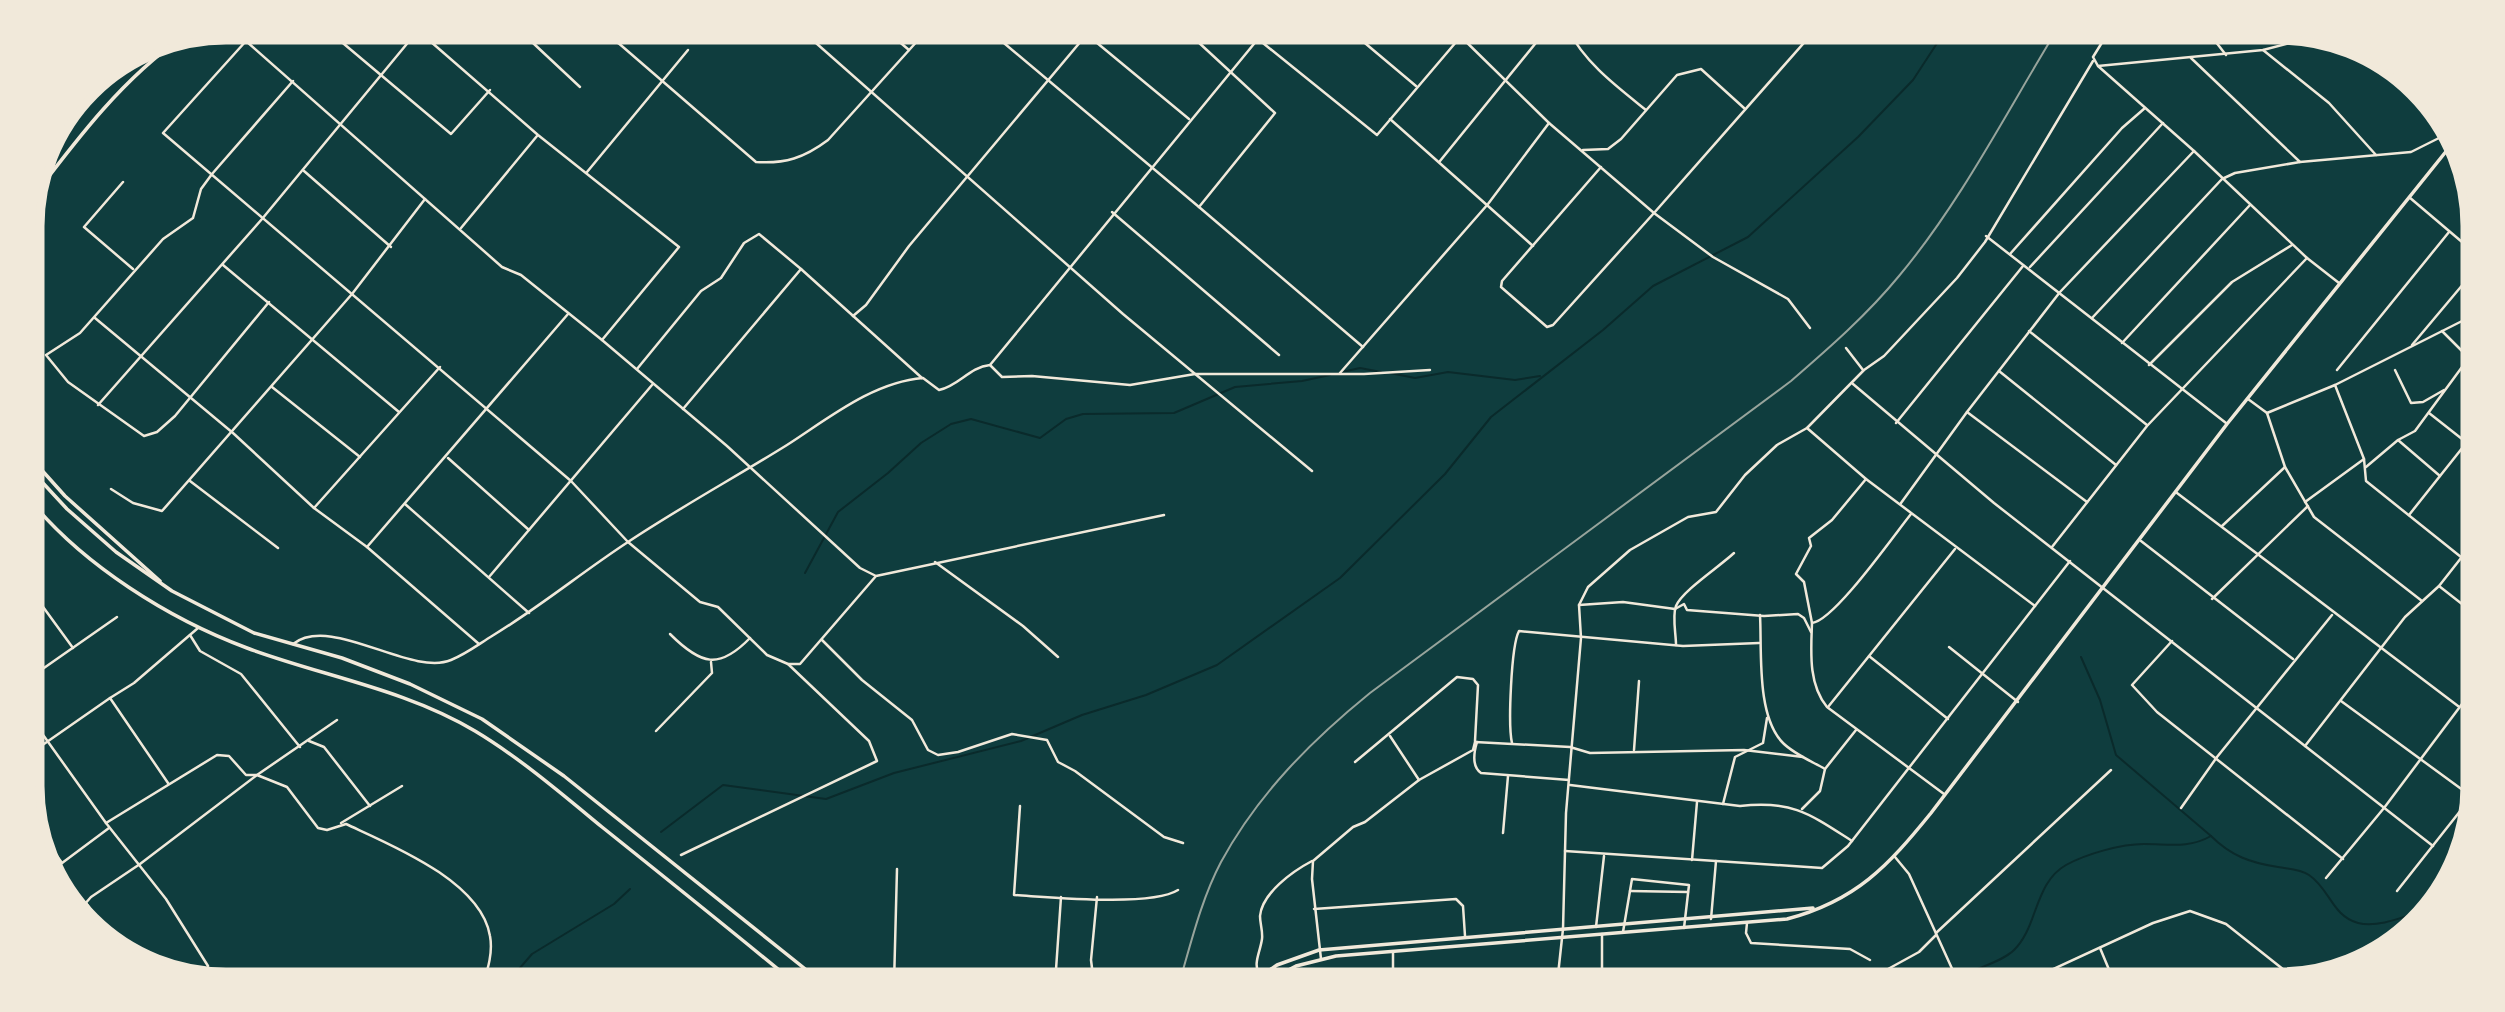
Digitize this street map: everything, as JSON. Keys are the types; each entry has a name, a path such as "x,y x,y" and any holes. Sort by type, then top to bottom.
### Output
{"main road":[{"path":"47,180 111,101 158,54"},
{"path":"128,69 158,54"},
{"path":"1283,971 1321,959 1787,919 1822,907 1861,888 1895,857 2018,702 2227,424 2448,149"},
{"path":"41,469 65,496 172,591"},
{"path":"41,480 67,509 116,552 172,591 254,634 342,658 410,684 482,719 564,776 809,972"},
{"path":"40,513 103,568 148,600 198,628 248,649 402,697 475,731 574,804 781,972"},
{"path":"1267,971 1292,958 1319,950 1712,919 1822,907"}],"street":[{"path":"636,370 684,316 701,291 722,278 744,243 759,234 923,378 939,390 951,387 976,366 990,365 1071,268 1112,212 1257,40"},
{"path":"1260,40 1377,135 1457,40"},
{"path":"1362,40 1416,86"},
{"path":"1465,40 1549,123 1654,214 1713,257 1788,299 1810,328"},
{"path":"1440,161 1538,40"},
{"path":"1573,40 1605,77 1646,110"},
{"path":"1601,167 1502,281 1501,287 1547,327 1553,325 1654,214 1806,40"},
{"path":"1558,971 1563,929 1570,747 1581,638 1579,606 1588,587 1621,556 1688,517 1716,512 1745,475 1777,445 1807,428 1864,370 1884,356 1925,315 1957,278 1986,236 2104,40"},
{"path":"2214,40 2226,55"},
{"path":"681,855 877,761 869,741 788,664 767,655 718,607 700,602 628,542 571,481 163,133 246,41 461,228 502,267 521,275 602,340 860,568 876,576"},
{"path":"341,41 451,134 489,90"},
{"path":"98,405 223,265 408,41"},
{"path":"432,41 538,135 679,247 602,340"},
{"path":"531,41 580,87"},
{"path":"616,41 756,162 781,164 809,155 828,140 917,41"},
{"path":"813,41 1071,268 1312,471"},
{"path":"898,41 909,50"},
{"path":"1001,41 1363,347"},
{"path":"853,316 866,305 967,177 1081,41"},
{"path":"1095,41 1189,119"},
{"path":"1197,41 1275,113 1199,207"},
{"path":"2098,66 2226,55 2302,42"},
{"path":"587,172 688,50"},
{"path":"2263,50 2329,103 2376,155"},
{"path":"2191,58 2300,162"},
{"path":"2093,61 2194,151 2292,245 2339,283"},
{"path":"1581,150 1608,149 1677,75 1701,69 1744,108"},
{"path":"269,302 190,397 157,432 144,436 68,382 46,355 80,333 133,269 163,239 194,218 201,189 293,82"},
{"path":"2010,254 2122,128 2145,108"},
{"path":"1390,119 1533,246"},
{"path":"1339,374 1488,204 1549,123"},
{"path":"2029,268 2163,123"},
{"path":"461,228 538,135"},
{"path":"2092,318 2222,179 2235,173 2300,162 2411,152 2442,137"},
{"path":"1901,503 1966,412 2060,292 2194,151"},
{"path":"303,170 391,247"},
{"path":"123,182 84,227 133,269"},
{"path":"2409,197 2465,245"},
{"path":"111,489 133,503 162,511 352,294 391,247 425,199"},
{"path":"2122,343 2250,205"},
{"path":"1112,212 1279,355"},
{"path":"2337,370 2449,232"},
{"path":"1986,236 2060,292 2180,390 2227,424"},
{"path":"2149,365 2232,282 2292,245"},
{"path":"2052,547 2147,426 2307,258"},
{"path":"223,265 399,412"},
{"path":"1896,424 2023,266"},
{"path":"683,409 801,269"},
{"path":"2410,347 2465,282"},
{"path":"367,547 568,314"},
{"path":"94,317 233,433 314,508 367,547 479,644"},
{"path":"2267,412 2335,385 2465,320"},
{"path":"2029,331 2147,426"},
{"path":"2442,331 2465,355"},
{"path":"1846,348 1864,370"},
{"path":"2366,467 2398,440 2415,431 2465,364"},
{"path":"990,365 1002,377 1032,376 1130,385 1195,374 1339,374 1430,370"},
{"path":"314,508 362,458 440,367"},
{"path":"2395,370 2411,403 2423,402 2446,390"},
{"path":"1998,371 2116,465"},
{"path":"293,645 304,637 348,641 431,665 452,660 529,613 628,542 853,403 898,380 923,378"},
{"path":"489,578 652,384"},
{"path":"1853,384 1896,424 2433,846"},
{"path":"2335,385 2364,459 2366,481 2461,557"},
{"path":"272,387 362,458"},
{"path":"2248,399 2267,412 2286,467 2314,517 2423,602"},
{"path":"1966,412 2087,502"},
{"path":"2429,412 2465,440"},
{"path":"1807,428 1866,479 1901,503 1955,549 2035,606"},
{"path":"2398,440 2440,476"},
{"path":"2409,515 2465,445"},
{"path":"447,457 529,530"},
{"path":"2305,502 2364,459"},
{"path":"2222,526 2286,467"},
{"path":"1866,479 1832,520 1809,538 1811,545 1796,574 1804,582 1812,623 1812,677 1820,699 1827,707 1944,794"},
{"path":"190,481 278,548"},
{"path":"2177,493 2333,614 2459,706"},
{"path":"405,504 529,613"},
{"path":"2212,599 2308,506"},
{"path":"1812,623 1822,620 1837,607 1912,514"},
{"path":"788,664 800,664 876,576 1164,515"},
{"path":"2141,541 2212,599 2294,659"},
{"path":"1827,707 1955,549"},
{"path":"2305,747 2405,617 2439,586 2465,552"},
{"path":"1676,645 1675,608 1683,595 1734,553"},
{"path":"1565,851 1604,856 1822,868 1852,841 2070,561"},
{"path":"935,562 1023,626 1058,657"},
{"path":"2439,586 2465,606"},
{"path":"1579,606 1614,606 1623,602 1675,608 1684,604 1687,610 1800,615 1811,633"},
{"path":"40,603 73,648"},
{"path":"2181,808 2217,757 2333,614"},
{"path":"1723,804 1735,757 1744,750 1763,743 1768,715 1759,643 1760,615"},
{"path":"40,671 117,617"},
{"path":"40,746 134,683 198,628"},
{"path":"1513,743 1510,705 1517,633 1525,630 1581,638 1676,645 1759,643"},
{"path":"670,634 697,656 711,662 719,662 737,652 750,638"},
{"path":"190,635 200,651 241,674 300,747"},
{"path":"822,640 862,680 912,720 928,750 939,755 958,752 1012,734 1047,740 1058,762 1075,771 1164,837 1183,843"},
{"path":"2172,641 2132,685 2157,712 2343,859"},
{"path":"1949,647 2018,702"},
{"path":"1870,656 1948,719"},
{"path":"656,731 712,673 711,662"},
{"path":"1355,762 1441,688 1460,677 1473,679 1478,685 1476,769 1485,774 1569,780"},
{"path":"1634,750 1639,681"},
{"path":"110,698 168,783"},
{"path":"2326,878 2384,808 2465,699"},
{"path":"2341,701 2464,792"},
{"path":"1768,715 1782,742 1825,768"},
{"path":"84,905 257,775 337,720"},
{"path":"1801,809 1820,791 1825,768 1856,730"},
{"path":"40,731 109,828 140,864 208,966"},
{"path":"1389,735 1419,780"},
{"path":"309,741 324,747 370,806"},
{"path":"1476,742 1570,747 1590,753 1634,750 1744,750 1803,757"},
{"path":"1258,972 1255,963 1261,940 1261,913 1265,901 1296,870 1313,861 1353,827 1365,822 1419,780 1473,750 1476,742"},
{"path":"106,823 198,764 224,754 246,775 257,775 287,787 318,828 327,830 346,824 404,851 465,894 481,911 490,935 485,972"},
{"path":"1886,971 1919,952 2111,770"},
{"path":"1503,833 1508,776"},
{"path":"1570,785 1698,802 1801,809 1852,841"},
{"path":"335,827 402,786"},
{"path":"1692,860 1698,802"},
{"path":"1020,806 1014,895 1144,899 1169,896 1178,890"},
{"path":"2397,891 2463,810"},
{"path":"58,866 109,828"},
{"path":"51,848 62,863"},
{"path":"1596,927 1604,856"},
{"path":"1895,857 1909,874 1953,971"},
{"path":"1313,861 1314,909 1321,959"},
{"path":"1712,919 1716,862"},
{"path":"894,972 897,869"},
{"path":"1623,933 1622,926 1632,879 1689,885 1684,928"},
{"path":"1630,891 1688,892"},
{"path":"1056,972 1061,897"},
{"path":"1092,972 1091,960 1097,897"},
{"path":"1314,909 1456,900 1463,906 1465,937"},
{"path":"86,903 100,922"},
{"path":"2049,971 2190,911 2226,925 2285,971"},
{"path":"1747,923 1746,933 1751,943 1850,949 1870,960"},
{"path":"1602,934 1602,971"},
{"path":"2100,947 2110,971"},
{"path":"1393,952 1393,971"}],"waterway":[{"path":"661,832 723,785 826,799 894,773 1021,741 1082,715 1146,695 1217,665 1340,578 1445,474 1491,417 1603,330 1653,286 1748,237 1858,137 1913,80 1939,40"},
{"path":"1342,372 1360,368 1381,372"},
{"path":"1390,373 1415,378 1448,372 1515,380 1540,376"},
{"path":"805,573 838,512 921,443 951,424 971,419 1040,438 1066,419 1083,414 1174,413 1235,387 1302,381 1330,375"},
{"path":"2081,657 2100,700 2116,755 2211,836"},
{"path":"1972,971 2014,950 2028,930 2042,894 2056,873 2083,857 2125,846 2186,844 2211,836 2242,858 2298,870 2309,875 2349,920 2366,924 2382,923 2412,914"},
{"path":"517,972 532,954 614,904 630,889"}],"railway":[{"path":"1182,972 1202,906 1221,862 1252,814 1287,770 1327,730 1370,693 1791,381 1847,331 1922,248 1983,155 2051,40"}]}
